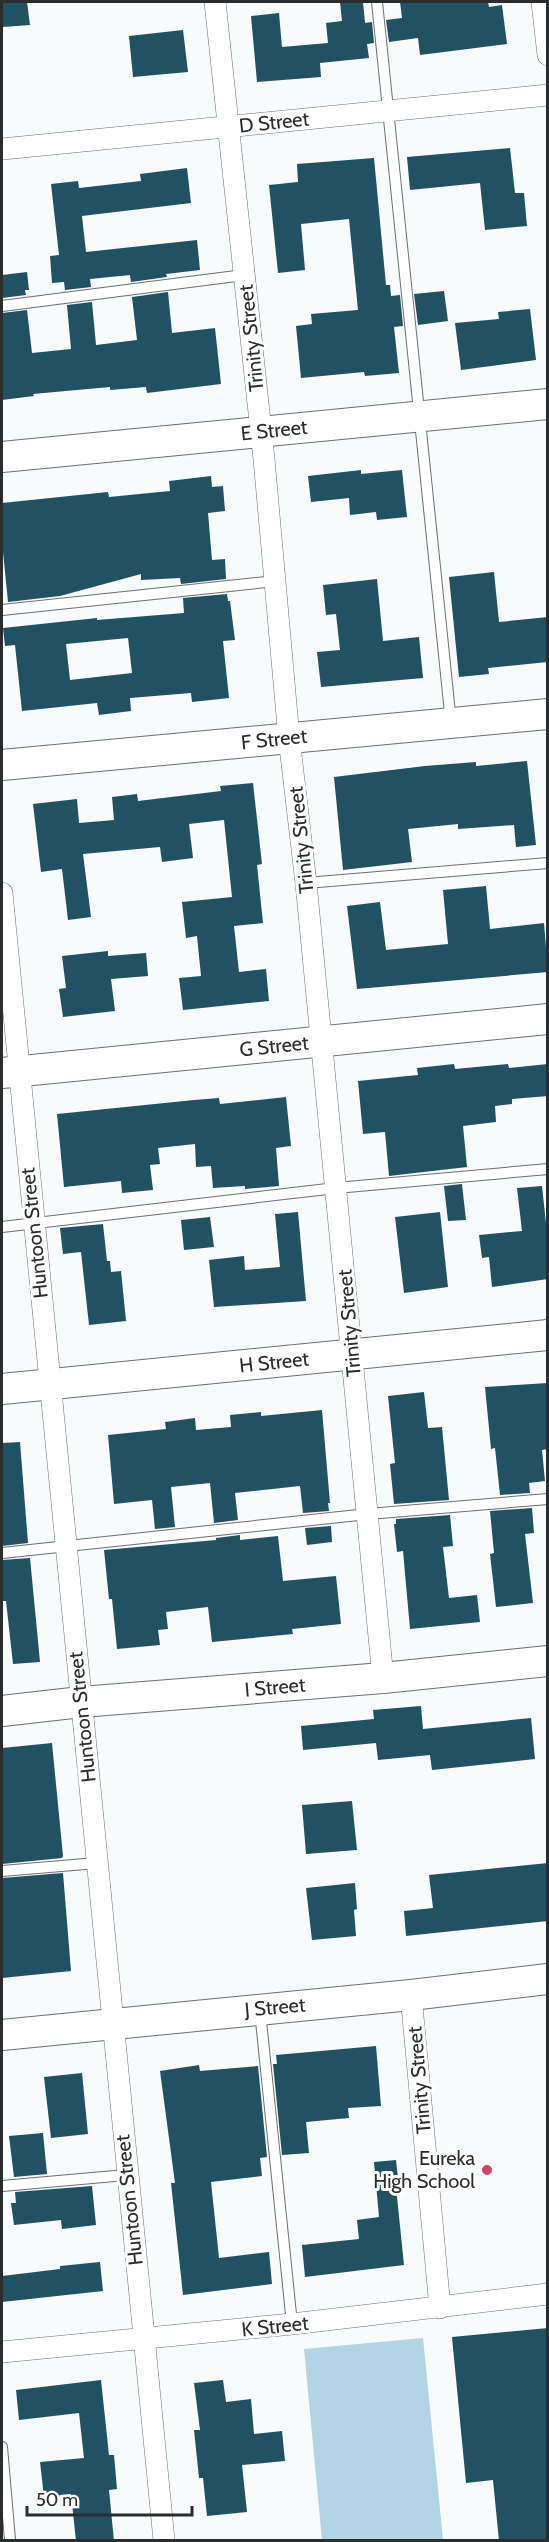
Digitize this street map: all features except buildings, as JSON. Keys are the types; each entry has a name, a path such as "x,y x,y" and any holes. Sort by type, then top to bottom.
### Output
{"main road":[{"name":"E Street","path":"2,457 548,404"},
{"name":"F Street","path":"2,765 548,714"},
{"name":"G Street","path":"10,1072 548,1019"},
{"name":"H Street","path":"2,1389 548,1335"},
{"name":"I Street","path":"2,1711 81,1702 383,1678 548,1661"},
{"name":"J Street","path":"2,2035 411,1995 548,1979"}],"street":[{"name":"Trinity Street","path":"215,2 276,580 289,738 306,883 383,1678"},
{"path":"542,2 548,55"},
{"name":"D Street","path":"2,149 548,95"},
{"name":"Huntoon Street","path":"2,892 10,1072 33,1224 164,2541"},
{"name":"Trinity Street","path":"411,1995 440,2308"},
{"name":"K Street","path":"2,2352 292,2324 548,2294"}],"lane":[{"path":"377,2 451,723"},
{"path":"2,306 244,275"},
{"path":"2,610 276,580"},
{"path":"306,883 548,863"},
{"path":"2,1227 336,1188 548,1169"},
{"path":"2,1553 368,1514 548,1499"},
{"path":"2,1871 97,1863"},
{"path":"260,2008 292,2324"},
{"path":"2,2186 126,2175"},
{"path":"2,2447 10,2541"}],"shaded area":[{"path":"423,2338 443,2540 322,2540 304,2349"}],"place":[{"name":"Eureka High School","path":"487,2170"}]}
